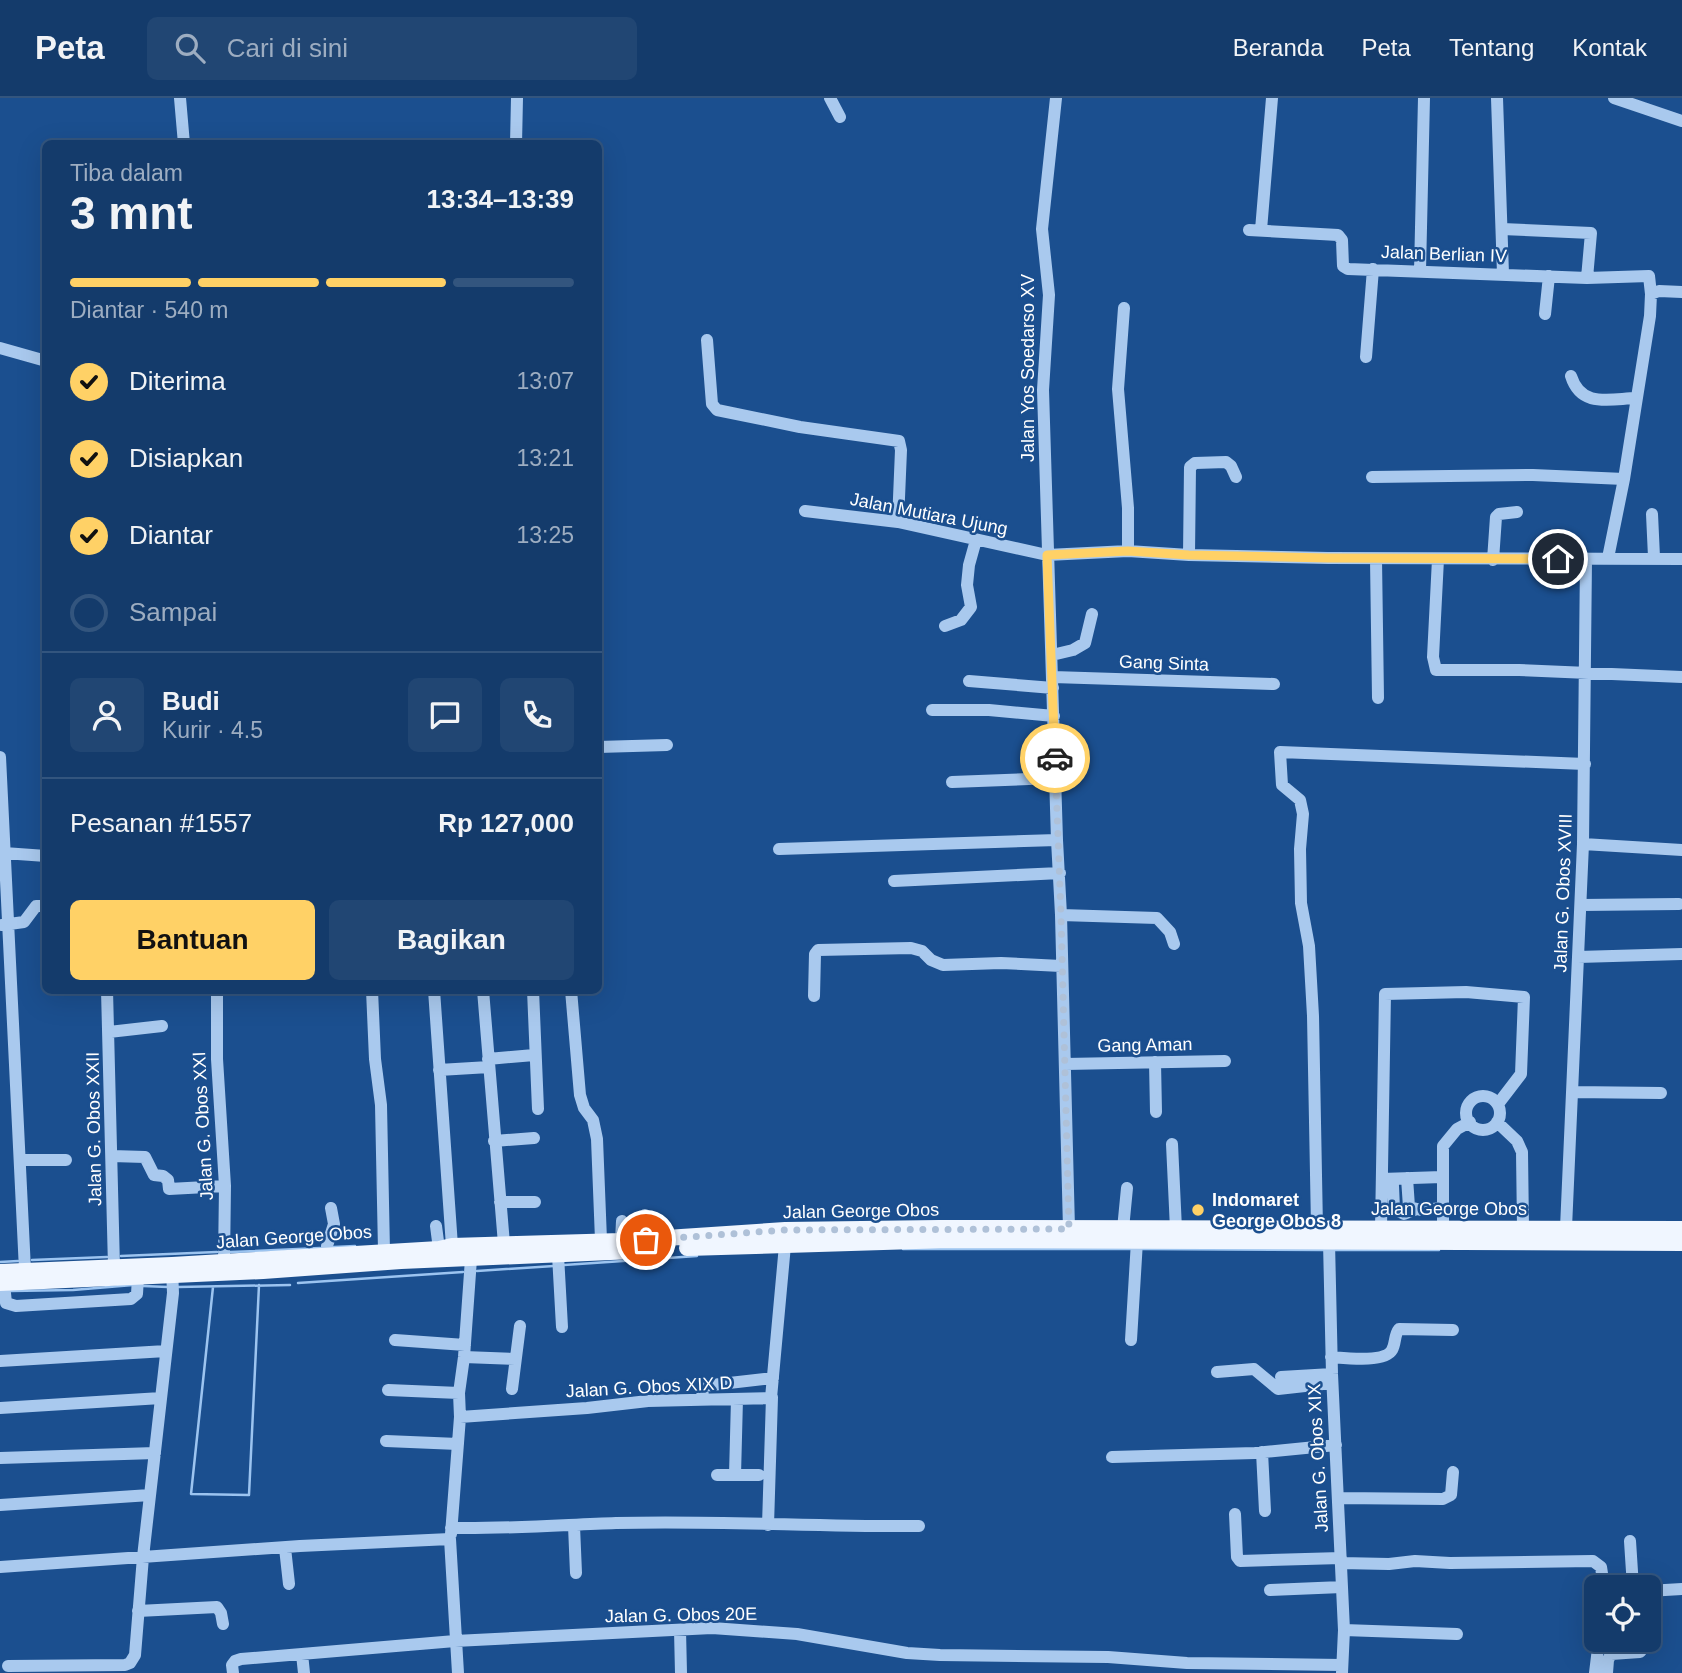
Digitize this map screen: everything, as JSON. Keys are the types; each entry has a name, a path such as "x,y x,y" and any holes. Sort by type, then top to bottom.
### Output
{"main road":[{"name":"Jalan George Obos","path":"2,1284 25,1270 112,1284 138,1283 173,1279 224,1261 503,1244 646,1240 785,1230 1176,1229 1317,1224 1443,1228 1523,1224 1566,1228 1682,1229"},
{"name":"Jalan George Obos","path":"2,1284 73,1291 112,1284 401,1261 948,1240 1682,1243"}],"street":[{"path":"180,98 184,140"},
{"path":"516,140 517,98"},
{"path":"830,98 840,117"},
{"name":"Jalan Yos Soedarso XV","path":"1056,98 1042,229 1049,295 1043,390 1069,1229"},
{"name":"Jalan Berlian IV","path":"1272,98 1255,230 1334,234 1342,240 1345,268 1587,278 1648,276 1651,294"},
{"path":"1420,271 1424,98"},
{"path":"1497,98 1503,274"},
{"path":"1614,98 1682,121"},
{"path":"1502,229 1591,233 1587,278"},
{"path":"1366,357 1373,269"},
{"path":"1545,314 1549,276"},
{"path":"1608,558 1624,479 1650,316 1651,294 1682,292"},
{"path":"1124,308 1118,389 1128,508 1128,551"},
{"path":"708,340 712,404 717,410 800,427 899,441 901,450 898,523"},
{"path":"0,348 42,360"},
{"path":"1571,376 1575,389 1590,399 1636,398"},
{"path":"1189,555 1190,467 1195,463 1226,462 1236,477"},
{"path":"1372,477 1533,475 1624,479"},
{"name":"Jalan Mutiara Ujung","path":"805,511 898,523 1047,555 1128,551 1376,559 1682,559"},
{"path":"1493,560 1496,517 1499,514 1517,512"},
{"path":"1652,514 1654,557"},
{"path":"945,626 961,620 971,607 967,585 976,540"},
{"path":"1376,559 1378,698"},
{"path":"1438,559 1433,657 1436,670 1682,677"},
{"name":"Jalan G. Obos XVIII","path":"1566,1228 1583,844 1586,559"},
{"path":"1052,655 1073,650 1085,643 1092,614"},
{"name":"Gang Sinta","path":"969,681 1274,684"},
{"path":"932,710 989,710 1054,716"},
{"path":"602,747 667,745"},
{"path":"1317,1224 1312,1002 1309,946 1301,903 1300,849 1303,814 1300,800 1282,785 1280,752 1585,764"},
{"path":"0,757 4,926 25,1270"},
{"path":"952,782 1055,778"},
{"path":"779,849 1056,840"},
{"path":"1583,844 1682,850"},
{"path":"4,853 42,856"},
{"path":"894,881 1060,873"},
{"path":"1580,905 1679,904"},
{"path":"4,926 24,922 36,906 42,906"},
{"path":"1061,915 1157,918 1170,932 1174,943"},
{"path":"814,996 815,954 818,950 911,948 922,951 931,960 943,965 1001,963 1061,967"},
{"path":"1578,957 1682,954"},
{"name":"Jalan G. Obos XXII","path":"107,994 112,1156 112,1284"},
{"name":"Jalan G. Obos XXI","path":"217,994 217,1059 225,1186 224,1261"},
{"path":"372,994 381,1105 384,1251"},
{"path":"434,994 445,1247"},
{"path":"483,994 503,1244"},
{"path":"533,994 538,1109"},
{"path":"571,994 580,1095 584,1108 593,1120 597,1139 601,1240"},
{"path":"1381,1224 1386,1179 1385,994 1521,995 1524,999 1521,1074 1497,1104"},
{"path":"109,1032 162,1026"},
{"path":"439,1070 534,1055"},
{"name":"Gang Aman","path":"1065,1064 1225,1061"},
{"path":"1156,1062 1156,1112"},
{"path":"1572,1092 1661,1093"},
{"path":"1487,1096 1497,1104 1500,1113 1497,1122 1487,1129 1480,1129 1469,1122 1467,1110 1474,1099 1487,1096"},
{"path":"1443,1228 1443,1146 1457,1129 1469,1122"},
{"path":"1497,1122 1517,1141 1522,1152 1523,1224"},
{"path":"494,1141 534,1138"},
{"path":"1172,1144 1176,1229"},
{"path":"112,1156 145,1157 154,1175 168,1180 169,1189 225,1186"},
{"path":"20,1160 66,1160"},
{"path":"1386,1179 1442,1177"},
{"path":"1407,1178 1409,1206 1416,1209"},
{"path":"1386,1179 1394,1209 1405,1214 1416,1209 1443,1208"},
{"path":"1123,1229 1127,1188"},
{"path":"500,1202 535,1202"},
{"path":"327,1255 334,1224 331,1208"},
{"path":"645,1215 646,1240"},
{"path":"621,1241 622,1221"},
{"path":"436,1226 445,1247"},
{"path":"1131,1340 1137,1241"},
{"name":"Jalan G. Obos XIX","path":"1329,1242 1331,1357 1344,1630 1342,1669"},
{"path":"768,1525 773,1378 785,1245"},
{"path":"558,1255 562,1327"},
{"path":"458,1673 451,1534 460,1417 459,1393 465,1351 471,1259"},
{"path":"8,1666 65,1667 130,1663 135,1655 173,1279"},
{"path":"2,1284 6,1303 16,1306 112,1284"},
{"path":"512,1389 520,1326"},
{"path":"1331,1357 1377,1358 1387,1355 1392,1350 1395,1334 1399,1329 1453,1329"},
{"path":"395,1340 515,1359"},
{"path":"0,1361 166,1351"},
{"path":"1217,1372 1254,1369 1278,1389 1332,1379"},
{"path":"1281,1377 1332,1379"},
{"path":"702,1400 703,1386 773,1378"},
{"path":"388,1390 459,1393"},
{"name":"Jalan G. Obos XIX D","path":"460,1417 648,1401 772,1397"},
{"path":"0,1408 161,1398"},
{"path":"735,1475 737,1399"},
{"path":"386,1441 458,1444"},
{"path":"1112,1457 1262,1452 1336,1445"},
{"path":"1262,1452 1265,1511"},
{"path":"0,1458 155,1453"},
{"path":"1338,1498 1443,1499 1451,1495 1453,1472"},
{"path":"717,1475 759,1475"},
{"path":"0,1505 150,1495"},
{"path":"1235,1514 1237,1557 1240,1561 1593,1561 1601,1567 1602,1575"},
{"path":"0,1567 616,1523 919,1526"},
{"path":"574,1526 576,1573"},
{"path":"1630,1542 1632,1575"},
{"path":"285,1548 289,1584"},
{"path":"1270,1590 1342,1587"},
{"path":"1661,1590 1682,1589"},
{"path":"138,1611 217,1607 223,1624"},
{"name":"Jalan G. Obos 20E","path":"233,1673 232,1665 237,1660 455,1641 712,1628 765,1630 907,1653 1108,1657 1137,1667 1342,1669"},
{"path":"680,1630 681,1673"},
{"path":"1344,1630 1457,1634"},
{"path":"1595,1673 1598,1652"},
{"path":"1607,1673 1611,1654 1630,1652"},
{"path":"302,1654 304,1673"}],"waterway":[{"path":"334,1247 355,1246"},
{"path":"231,1252 320,1248"},
{"path":"903,1249 1131,1249"},
{"path":"1141,1249 1324,1250"},
{"path":"1334,1250 1439,1250"},
{"path":"121,1256 217,1252"},
{"path":"564,1265 697,1256"},
{"path":"32,1260 107,1257"},
{"path":"0,1262 18,1261"},
{"path":"477,1271 554,1266"},
{"path":"298,1283 463,1272"},
{"path":"10,1291 133,1285"},
{"path":"213,1287 191,1494 249,1495 259,1285"},
{"path":"178,1287 290,1285"},
{"path":"143,1286 168,1287"}],"way so far":[{"path":"646,1240 785,1230 1069,1229 1055,758"}],"place":[{"name":"Indomaret George Obos 8","path":"1198,1210"}],"route":[{"path":"1055,758 1047,555 1128,551 1328,558 1558,559"}]}
